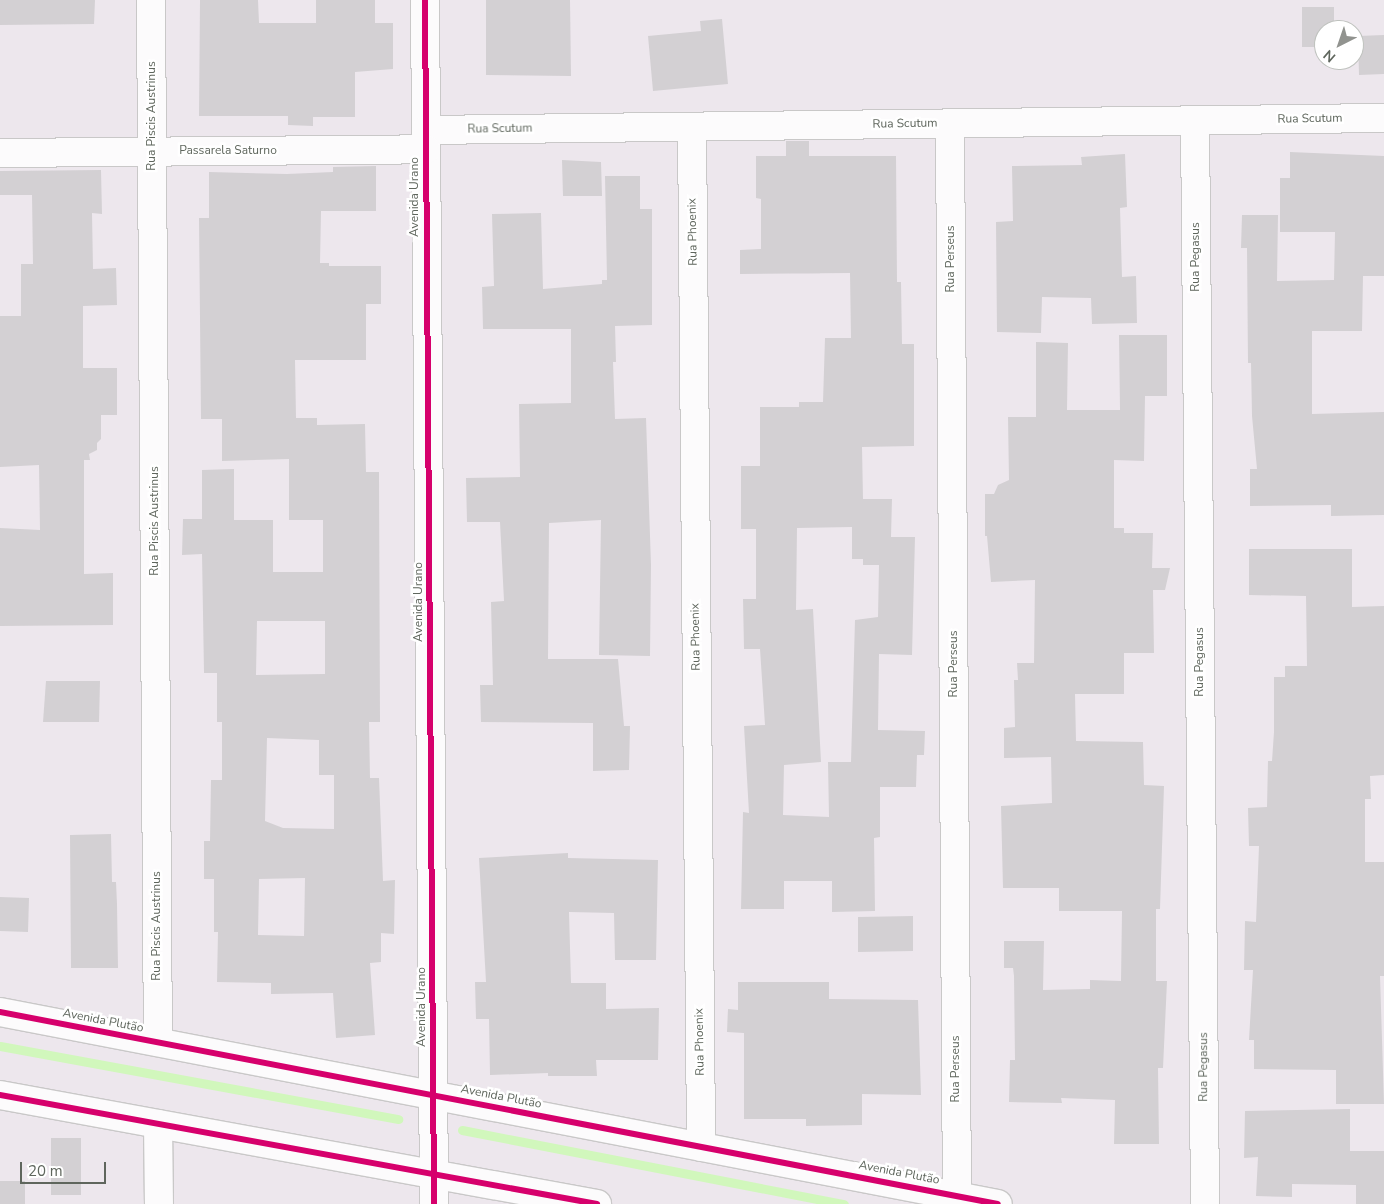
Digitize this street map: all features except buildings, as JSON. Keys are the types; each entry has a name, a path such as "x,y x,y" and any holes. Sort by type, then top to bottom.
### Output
{"street":[{"name":"Rua Piscis Austrinus","path":"152,0 158,1042"},
{"name":"Avenida Urano","path":"425,0 434,1204"},
{"name":"Rua Scutum","path":"426,140 692,127 1384,118"},
{"name":"Rua Pegasus","path":"1195,121 1205,1204"},
{"name":"Rua Perseus","path":"950,124 957,1200"},
{"name":"Rua Phoenix","path":"692,127 701,1147"},
{"name":"Passarela Saturno","path":"0,153 152,152 426,140"},
{"name":"Avenida Plutão","path":"0,1012 701,1147 957,1200 998,1204"},
{"path":"0,1095 597,1204"},
{"path":"158,1124 158,1204"}],"waterway":[{"path":"0,1046 398,1119"},
{"path":"462,1130 844,1204"}],"cycle path":[{"path":"425,0 434,1204"},
{"path":"0,1012 998,1204"},
{"path":"0,1095 597,1204"}]}
